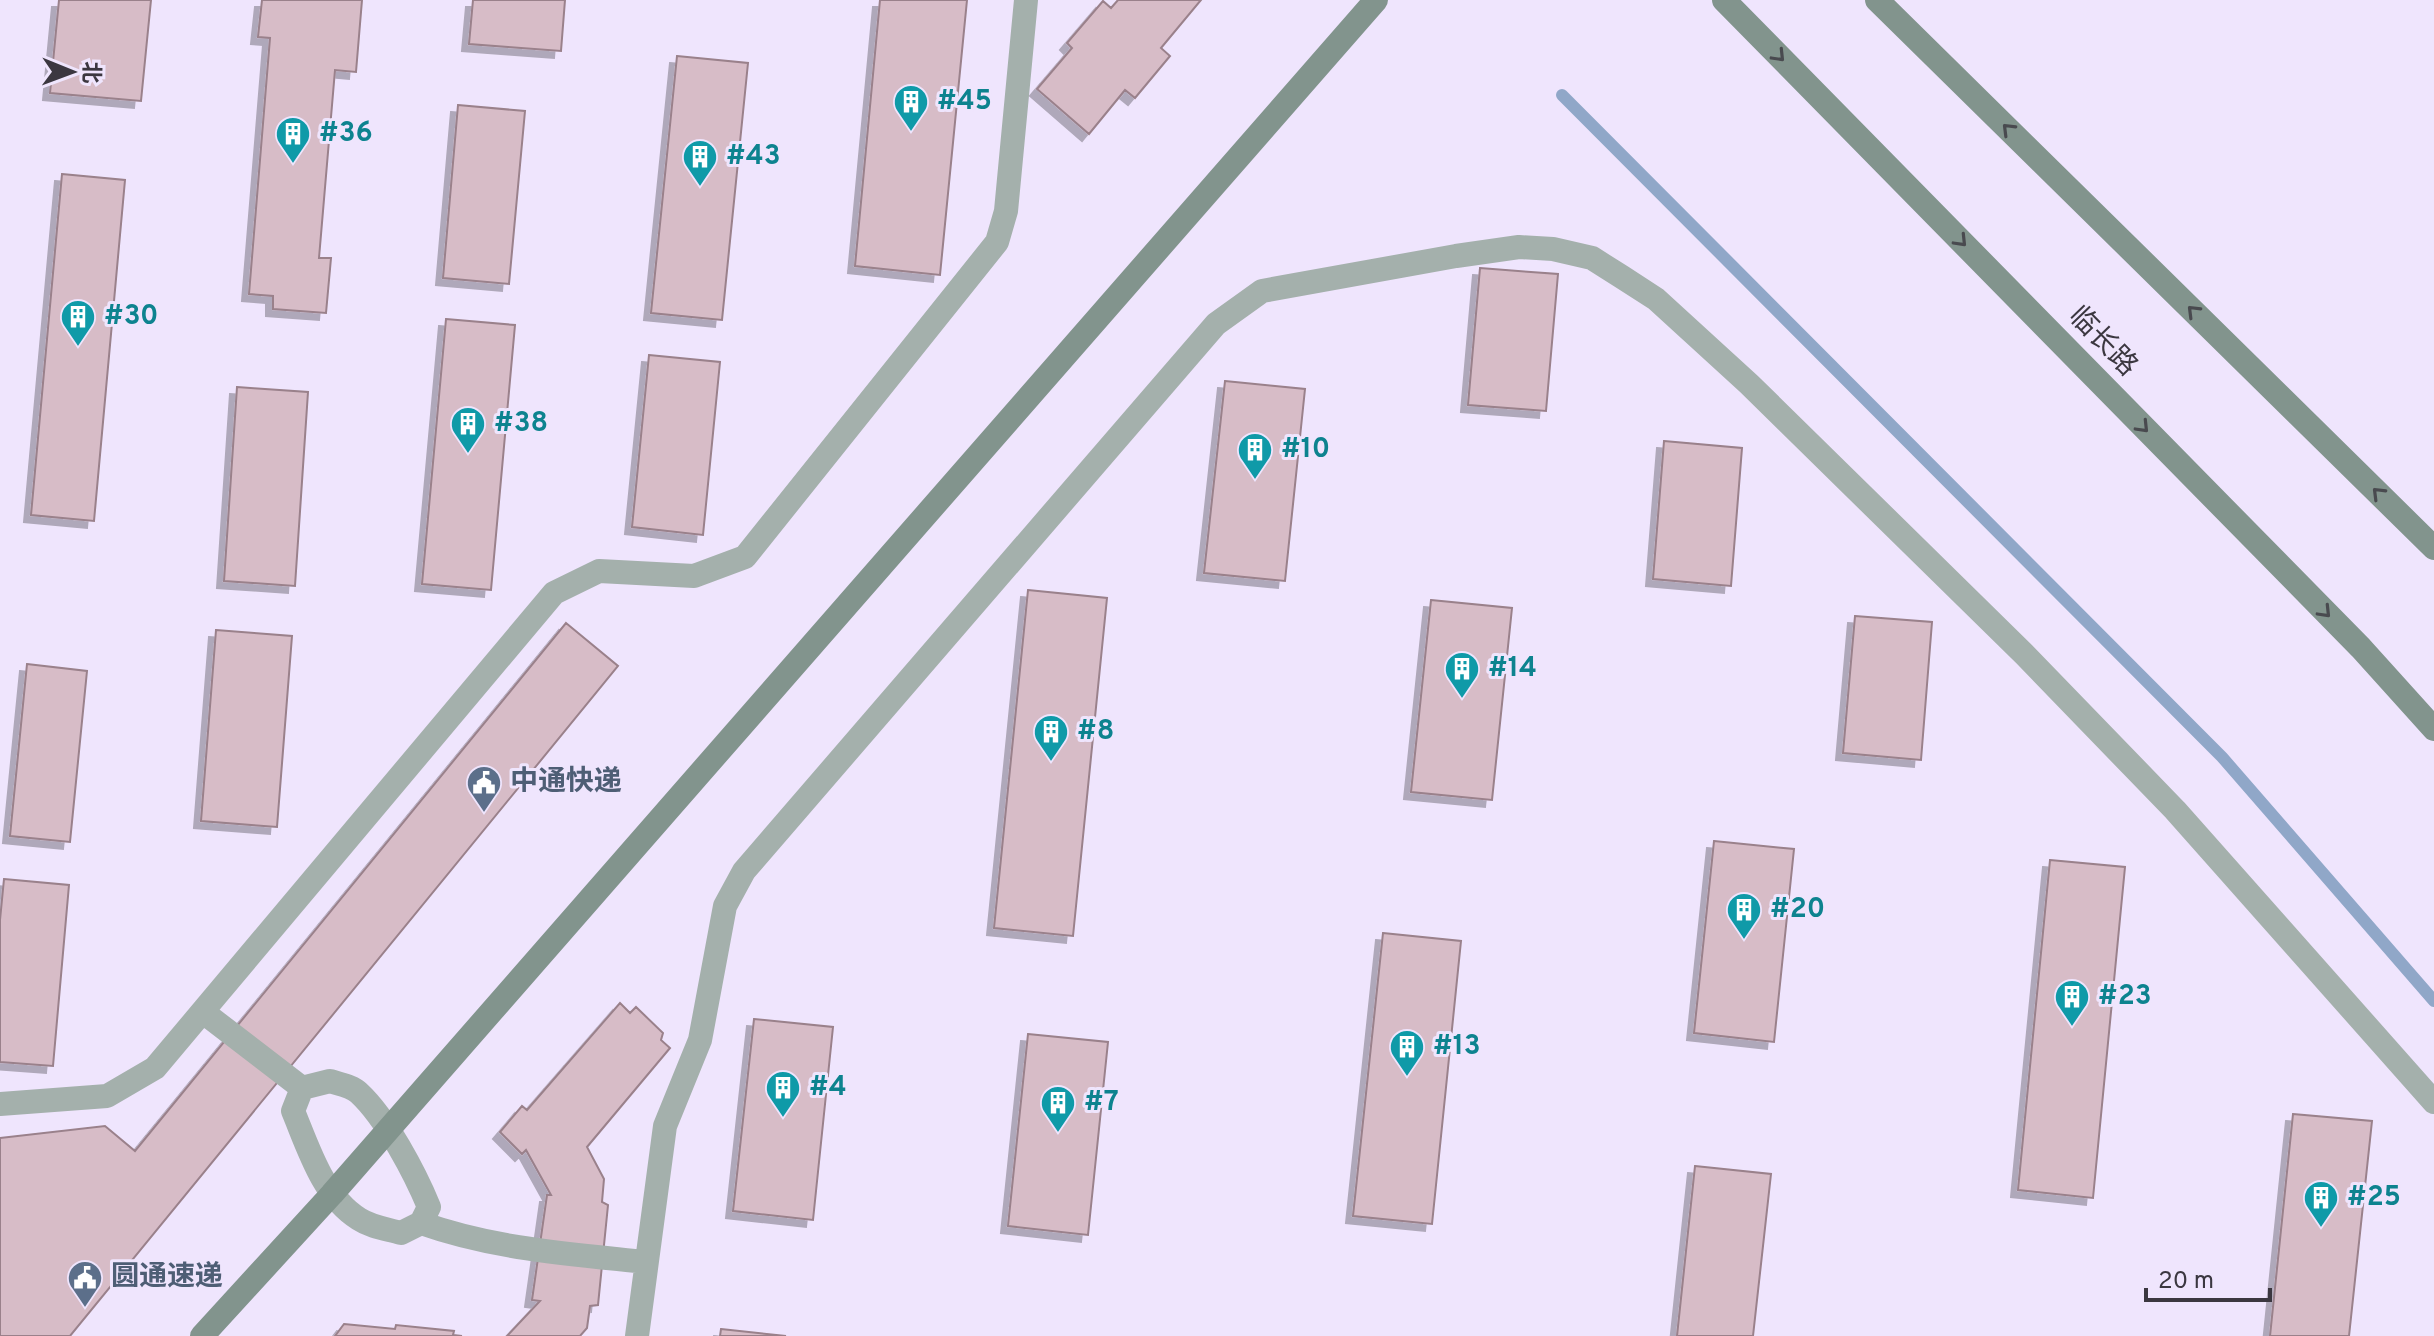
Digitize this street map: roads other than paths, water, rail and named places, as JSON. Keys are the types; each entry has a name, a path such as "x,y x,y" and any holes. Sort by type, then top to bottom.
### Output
{"main road":[{"path":"202,1336 332,1194 1376,0"},
{"name":"临长路","path":"1724,0 2361,648 2434,729"},
{"path":"1877,0 2434,548"}],"street":[{"path":"0,1104 107,1096 155,1068 554,593 599,571 694,576 745,557 997,242 1006,211 1026,0"},
{"path":"637,1336 665,1126 700,1040 725,906 744,871 1216,324 1262,291 1519,247 1553,249 1592,258 1656,299 1749,384 2024,654 2175,810 2434,1102"},
{"path":"203,1012 302,1088"},
{"path":"330,1081 357,1091 388,1129 419,1183 429,1207 421,1223 401,1233 380,1228 358,1219 332,1194 293,1111 302,1088 330,1081"},
{"path":"421,1223 455,1235 522,1249 646,1262"}],"waterway":[{"path":"1562,95 2222,757 2434,1001"}],"place":[{"name":"#45","path":"911,133"},
{"name":"#36","path":"293,165"},
{"name":"#43","path":"700,188"},
{"name":"#30","path":"78,348"},
{"name":"#38","path":"468,455"},
{"name":"#10","path":"1255,481"},
{"name":"#14","path":"1462,700"},
{"name":"#8","path":"1051,763"},
{"name":"中通快递","path":"484,814"},
{"name":"#20","path":"1744,941"},
{"name":"#23","path":"2072,1028"},
{"name":"#13","path":"1407,1078"},
{"name":"#4","path":"783,1119"},
{"name":"#7","path":"1058,1134"},
{"name":"#25","path":"2321,1229"},
{"name":"圆通速递","path":"85,1309"}]}
